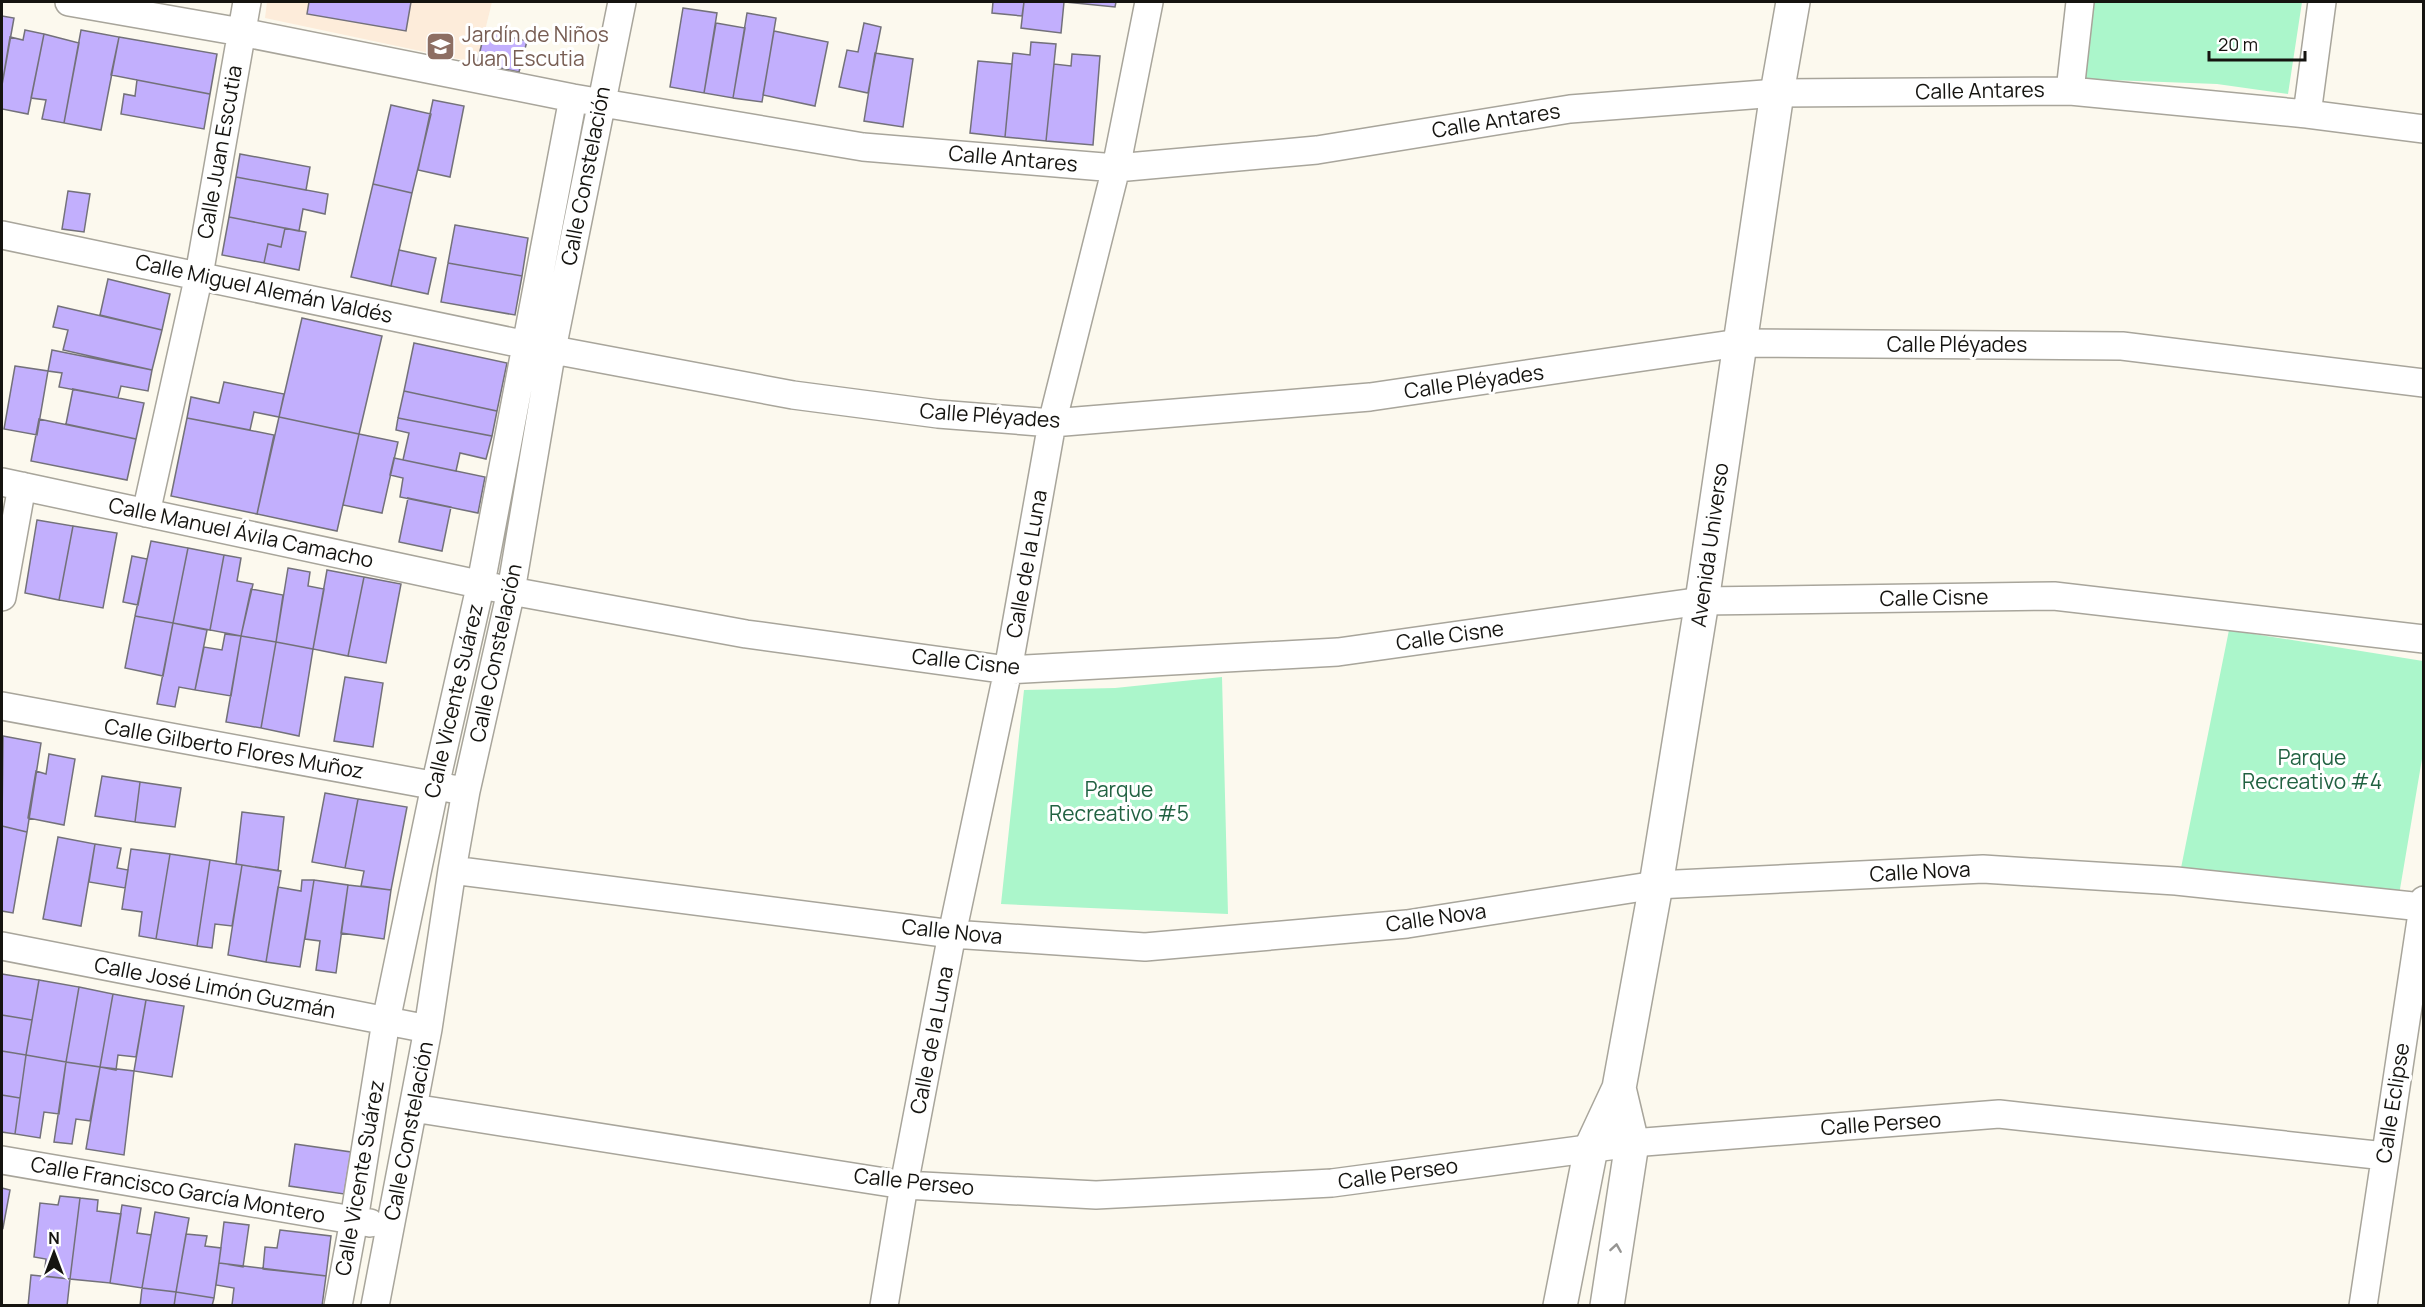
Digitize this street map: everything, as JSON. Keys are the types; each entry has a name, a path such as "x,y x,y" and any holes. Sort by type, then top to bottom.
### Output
{"street":[{"name":"Calle Antares","path":"69,2 241,32 573,98 863,147 1116,168 1317,150 1570,109 1777,93 2070,91 2307,114 2424,129"},
{"name":"Calle Juan Escutia","path":"147,513 198,275 247,2"},
{"name":"Calle Constelación","path":"375,1305 428,1029 466,791 511,591 539,347 600,102 622,2"},
{"name":"Calle de la Luna","path":"884,1305 904,1185 952,934 1008,670 1052,423 1116,168 1149,2"},
{"name":"Avenida Universo","path":"1560,1305 1591,1148 1619,1088 1656,885 1702,602 1739,343 1793,2"},
{"path":"2070,91 2080,2"},
{"path":"2307,114 2322,2"},
{"name":"Calle Vicente Suárez","path":"338,1305 386,1021 435,786 481,583 539,347 573,98"},
{"name":"Calle Miguel Alemán Valdés","path":"2,235 539,347"},
{"name":"Calle Pléyades","path":"539,347 793,395 938,414 1052,423 1370,397 1739,343 2122,346 2424,383"},
{"path":"2,597 12,484"},
{"name":"Calle Manuel Ávila Camacho","path":"12,484 481,583"},
{"name":"Calle Cisne","path":"481,583 511,591 746,634 1008,670 1338,652 1702,602 2054,596 2424,639"},
{"name":"Calle Gilberto Flores Muñoz","path":"2,706 466,791"},
{"name":"Calle Nova","path":"452,870 952,934 1145,947 1407,924 1656,885 1983,869 2176,881 2423,904"},
{"name":"Calle Eclipse","path":"2364,1305 2423,904"},
{"name":"Calle José Limón Guzmán","path":"2,946 428,1029"},
{"name":"Avenida Universo","path":"1607,1305 1632,1143 1619,1088"},
{"name":"Calle Perseo","path":"413,1107 904,1185 1096,1195 1332,1183 1632,1143 1999,1114 2385,1156"},
{"name":"Calle Francisco García Montero","path":"2,1160 390,1227"}],"shaded area":[{"name":"Jardín de Niños Juan Escutia","path":"267,2 492,2 477,63 265,18"}],"green space":[{"path":"2094,2 2302,2 2288,94 2217,84 2083,79"},
{"name":"Parque Recreativo #4","path":"2229,630 2423,661 2423,753 2399,895 2181,868"},
{"name":"Parque Recreativo #5","path":"1222,677 1228,914 1001,904 1024,690 1115,688"}],"building":[{"path":"309,2 411,2 406,31 307,14"},
{"path":"993,2 1024,2 1022,16 992,13"},
{"path":"1024,2 1064,2 1061,33 1021,28"},
{"path":"1065,2 1116,2 1115,7"},
{"path":"683,8 717,13 704,93 670,87"},
{"path":"747,13 776,18 762,102 733,98"},
{"path":"2,16 14,18 2,85"},
{"path":"716,23 745,28 733,98 704,93"},
{"path":"864,23 881,27 868,93 839,87 847,50 858,52"},
{"path":"25,30 44,34 28,114 2,109 2,85 10,37 23,40"},
{"path":"81,30 119,37 101,130 64,123"},
{"path":"485,31 527,41 519,72 477,63"},
{"path":"774,31 828,42 815,106 763,95"},
{"path":"44,34 79,43 64,123 42,119 46,100 31,98"},
{"path":"119,37 217,54 210,94 111,75"},
{"path":"1031,42 1056,44 1046,141 1005,137 1013,53 1030,55"},
{"path":"875,53 913,59 903,127 864,121"},
{"path":"1072,54 1100,56 1093,145 1046,141 1054,64 1071,66"},
{"path":"978,61 1012,64 1005,137 970,133"},
{"path":"137,80 210,94 204,129 121,114 124,94 135,96"},
{"path":"433,100 464,106 450,177 418,170"},
{"path":"391,105 431,114 412,193 373,184"},
{"path":"240,154 310,167 306,190 236,177"},
{"path":"236,177 328,194 325,214 303,209 299,231 229,217"},
{"path":"373,184 412,193 391,286 351,277"},
{"path":"68,191 90,194 84,232 62,229"},
{"path":"229,217 285,228 281,247 268,244 264,263 222,255"},
{"path":"455,225 528,238 522,276 448,263"},
{"path":"285,228 306,232 299,270 264,263 268,244 281,247"},
{"path":"399,250 436,258 428,294 391,286"},
{"path":"448,263 522,276 515,315 441,302"},
{"path":"108,279 170,294 162,330 100,315"},
{"path":"58,306 162,330 152,370 63,350 68,330 53,327"},
{"path":"302,318 382,336 359,434 279,417"},
{"path":"414,343 507,363 497,411 404,391"},
{"path":"52,350 152,370 148,391 121,386 118,398 59,387 62,373 48,371"},
{"path":"15,366 48,371 37,435 4,429"},
{"path":"224,382 284,394 279,417 254,412 250,430 187,418 191,397 219,403"},
{"path":"73,389 144,403 136,439 66,424"},
{"path":"404,391 497,411 492,436 398,418"},
{"path":"279,417 359,434 337,531 257,514"},
{"path":"187,418 274,435 257,514 171,496"},
{"path":"398,418 492,436 486,459 460,453 456,471 403,460 409,433 396,430"},
{"path":"39,419 136,439 127,480 31,461"},
{"path":"359,434 398,442 382,513 343,505"},
{"path":"394,458 485,477 478,513 400,497 403,478 390,475"},
{"path":"408,498 451,507 442,551 399,542"},
{"path":"37,520 73,526 59,600 25,593"},
{"path":"73,526 117,533 103,608 59,600"},
{"path":"151,541 188,548 173,623 135,616"},
{"path":"188,548 224,555 210,630 173,623"},
{"path":"224,555 241,558 237,581 253,584 241,636 210,630"},
{"path":"132,556 147,559 138,605 123,602"},
{"path":"288,568 310,572 308,586 324,589 313,649 276,642"},
{"path":"327,570 364,577 348,656 313,649"},
{"path":"364,577 401,584 386,663 348,656"},
{"path":"251,589 283,595 276,642 241,636"},
{"path":"135,616 173,623 163,676 125,668"},
{"path":"173,623 207,630 195,690 179,687 175,707 157,704"},
{"path":"225,634 241,636 231,696 195,690 204,647 222,650"},
{"path":"241,636 276,642 261,728 226,722"},
{"path":"276,642 313,649 299,736 261,728"},
{"path":"345,677 383,683 373,747 334,741"},
{"path":"3,736 41,743 27,832 2,826"},
{"path":"49,754 75,759 64,825 28,818 36,771 46,774"},
{"path":"102,776 140,782 135,822 95,816"},
{"path":"140,782 181,788 175,827 135,822"},
{"path":"325,793 358,799 345,868 312,862"},
{"path":"358,799 407,807 391,890 361,886 364,871 345,868"},
{"path":"242,812 284,817 278,871 236,864"},
{"path":"2,826 27,832 13,913 2,911"},
{"path":"58,837 95,844 81,926 43,919"},
{"path":"95,844 121,848 117,868 128,870 125,888 89,882"},
{"path":"131,849 170,854 156,939 139,936 142,912 122,909"},
{"path":"170,854 210,860 197,946 156,939"},
{"path":"210,860 242,865 232,926 215,924 212,948 197,946"},
{"path":"242,865 281,871 266,962 228,955"},
{"path":"302,880 314,880 300,967 266,962 278,887 301,891"},
{"path":"314,880 348,885 336,973 316,970 320,941 305,939"},
{"path":"348,885 391,890 384,939 341,933"},
{"path":"2,974 39,980 32,1020 2,1015"},
{"path":"39,980 79,987 66,1062 26,1055"},
{"path":"79,987 113,994 100,1067 66,1062"},
{"path":"113,994 146,1000 136,1057 118,1055 116,1070 100,1067"},
{"path":"146,1000 184,1006 172,1077 134,1071"},
{"path":"2,1015 32,1020 26,1055 2,1051"},
{"path":"2,1051 26,1055 20,1098 2,1095"},
{"path":"26,1055 66,1062 59,1114 44,1112 40,1138 15,1134"},
{"path":"66,1062 100,1067 90,1121 76,1119 72,1144 54,1142"},
{"path":"100,1067 134,1071 124,1155 86,1149"},
{"path":"2,1095 20,1098 15,1134 2,1132"},
{"path":"295,1144 351,1152 344,1194 289,1186"},
{"path":"2,1188 10,1190 3,1228 2,1227"},
{"path":"60,1196 80,1198 70,1279 44,1276 46,1259 34,1257 40,1203 58,1205"},
{"path":"80,1198 98,1200 97,1211 121,1214 110,1283 70,1279"},
{"path":"122,1205 141,1208 137,1233 151,1235 142,1288 110,1283"},
{"path":"155,1212 189,1218 176,1292 142,1288"},
{"path":"224,1222 249,1225 243,1267 219,1263"},
{"path":"280,1230 331,1236 326,1276 263,1269 265,1247 277,1248"},
{"path":"186,1234 207,1236 205,1246 221,1248 214,1298 176,1292"},
{"path":"219,1263 326,1276 322,1306 232,1305 234,1288 216,1285"},
{"path":"31,1275 70,1279 67,1306 28,1306"},
{"path":"142,1288 176,1292 174,1306 140,1306"},
{"path":"176,1292 214,1298 212,1306 174,1306"}],"place":[{"name":"Jardín de Niños Juan Escutia","path":"441,47"}]}
